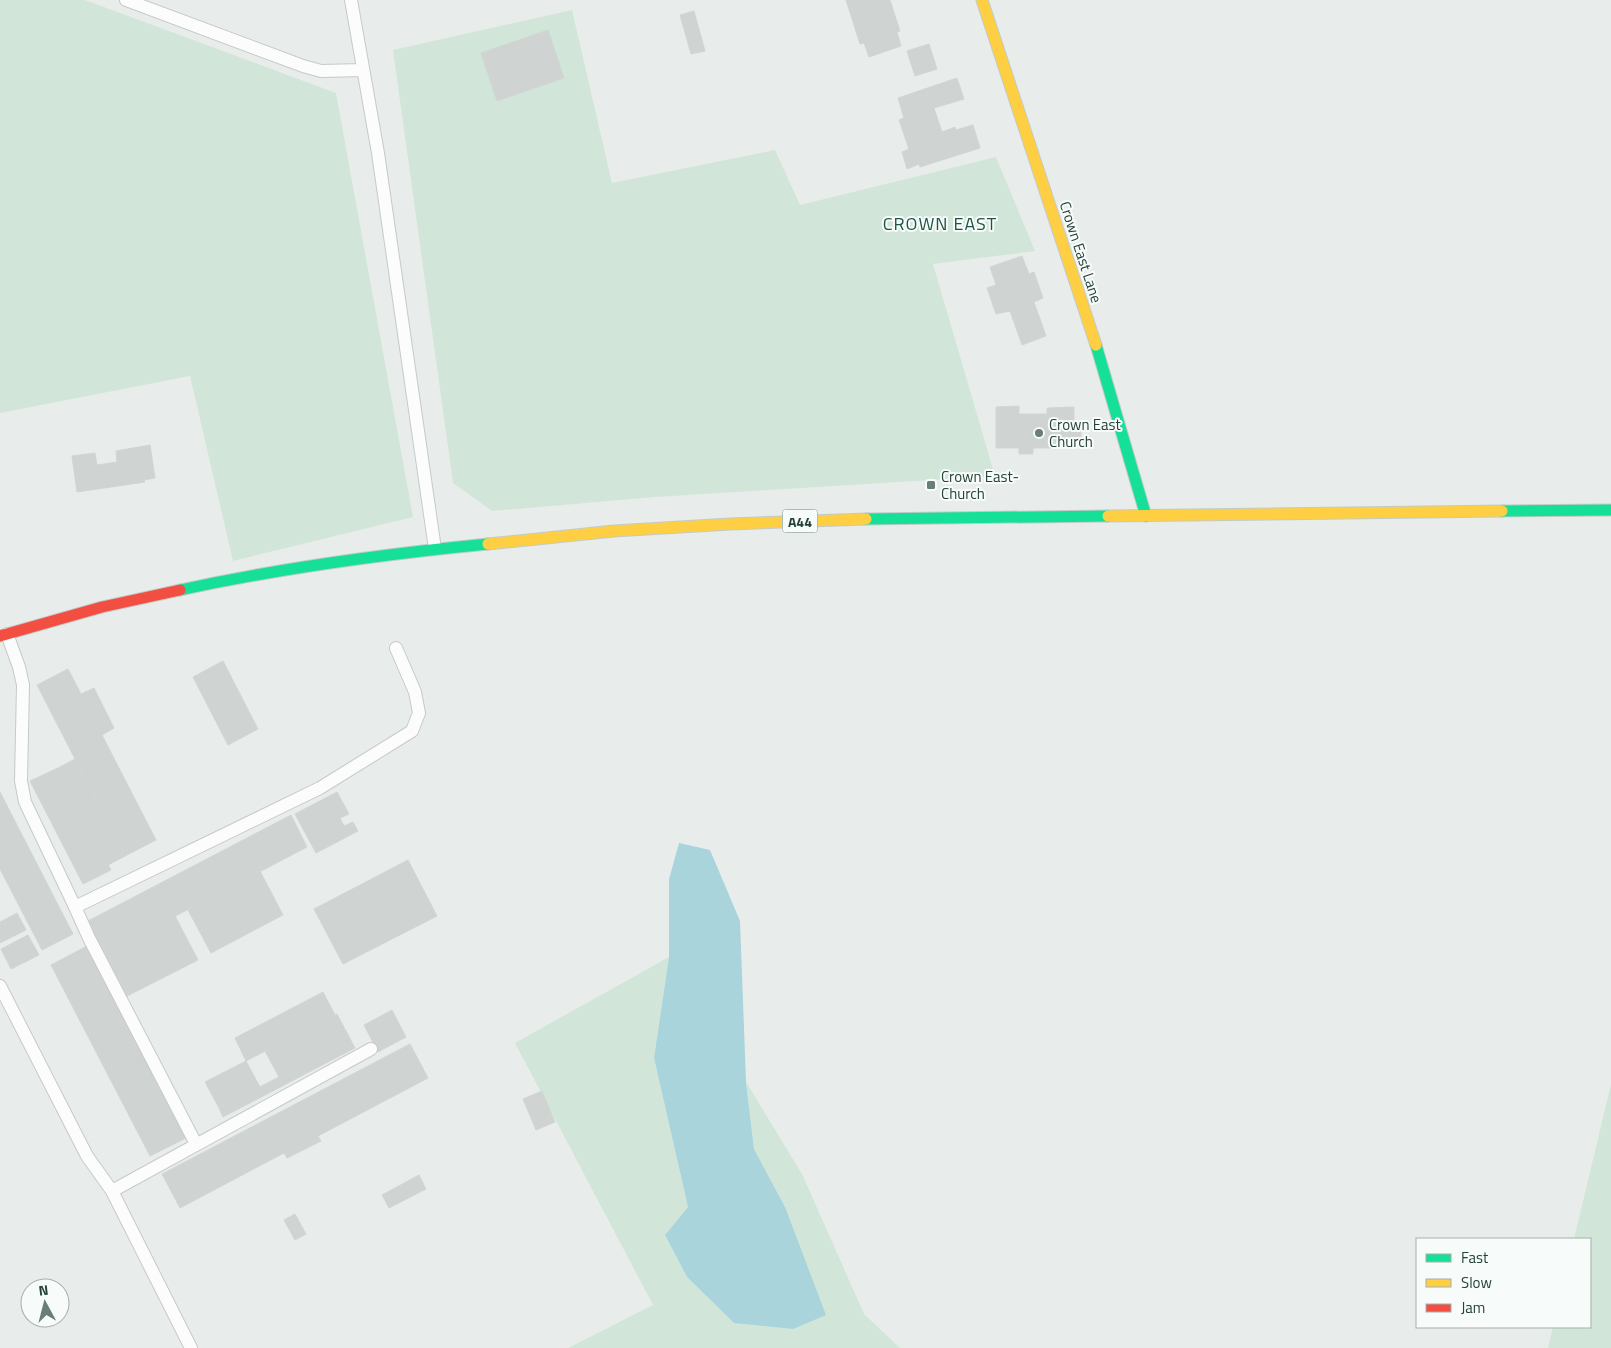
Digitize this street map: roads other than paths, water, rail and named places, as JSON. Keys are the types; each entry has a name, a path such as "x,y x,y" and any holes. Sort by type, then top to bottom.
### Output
{"main road":[{"name":"Crown East Lane","path":"982,0 1079,293 1146,516"},
{"name":"A44","path":"4,635 102,607 250,575 435,550 614,531 867,519 1611,510"}],"lane":[{"path":"126,0 303,66 320,71 363,70"},
{"path":"350,0 380,163 435,550"},
{"path":"4,635 19,667 23,686 21,781 25,802 89,938 196,1144"},
{"path":"75,907 320,788 412,732 419,714 415,692 396,648"},
{"path":"0,986 88,1156 112,1191 191,1348"},
{"path":"112,1191 371,1049"}],"water":[{"path":"679,843 710,850 740,921 746,1082 754,1149 785,1207 826,1315 793,1329 734,1323 687,1277 665,1235 688,1207 654,1058 669,957 669,879"}],"place":[{"name":"Crown East Church","path":"1039,433"},
{"name":"Crown East- Church","path":"931,485"}],"district":[{"name":"CROWN EAST","path":"940,223"}]}
